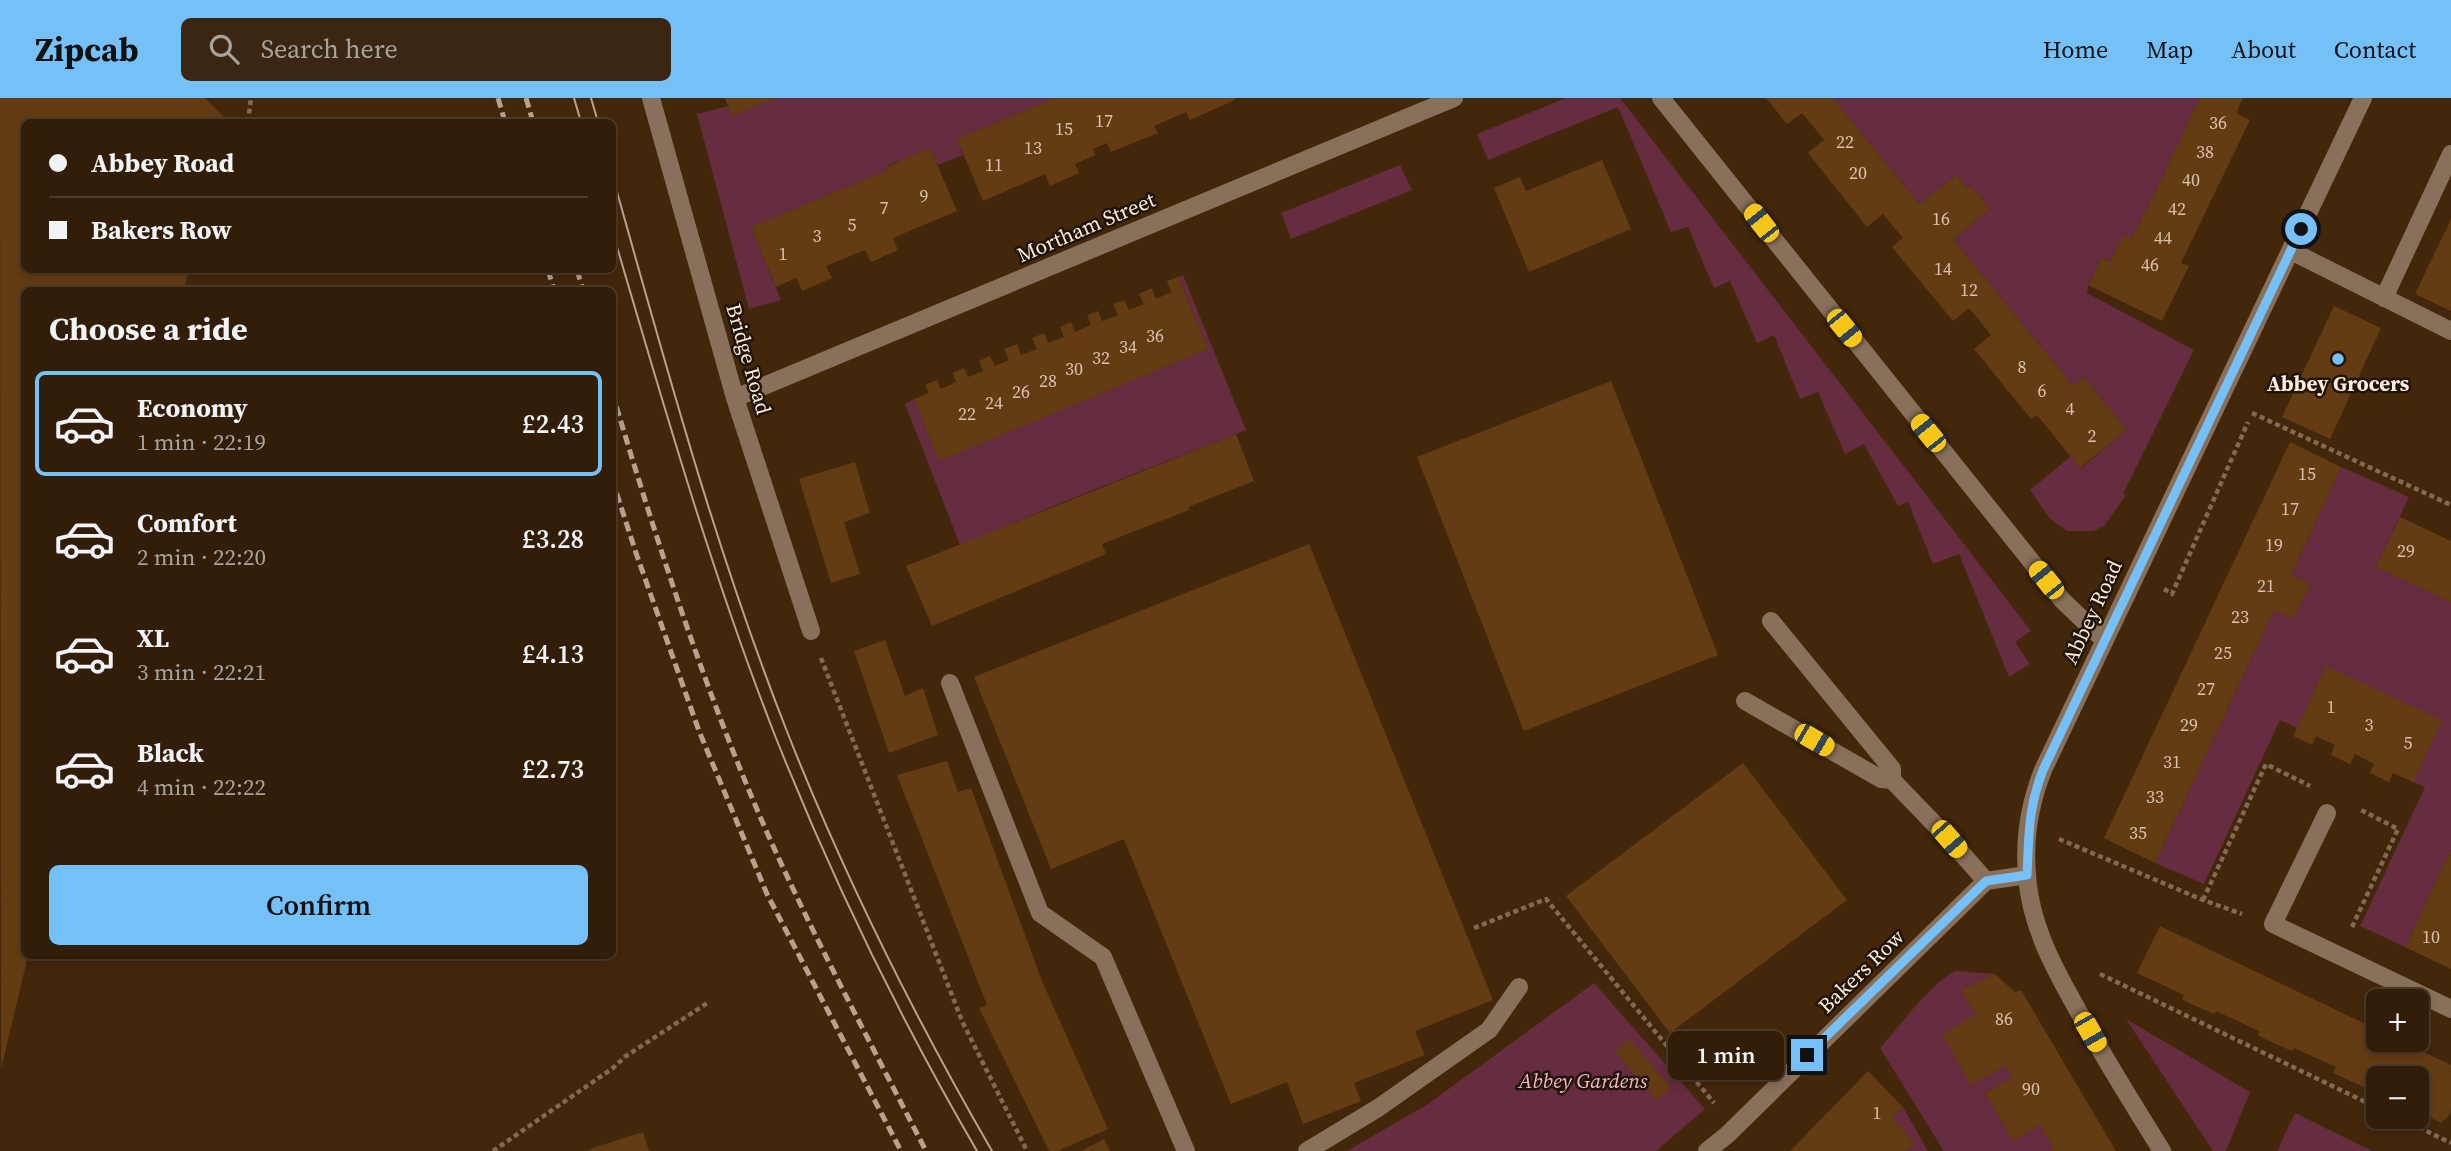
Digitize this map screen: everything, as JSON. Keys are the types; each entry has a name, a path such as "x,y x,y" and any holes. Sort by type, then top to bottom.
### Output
{"street":[{"name":"Bridge Road","path":"651,98 735,398 811,631"},
{"name":"Mortham Street","path":"735,398 1421,104 1454,98"},
{"path":"1661,98 2063,601 2104,640"},
{"name":"Abbey Road","path":"2162,1151 2056,973 2038,929 2027,875 2028,828 2033,797 2104,640 2363,98"},
{"path":"2384,298 2451,154"},
{"path":"2291,251 2451,331"},
{"path":"1771,621 1892,769 1892,780"},
{"path":"950,683 1040,913 1103,957 1186,1151"},
{"path":"1745,701 1881,779 1892,780 1986,881 2027,875"},
{"path":"2327,813 2273,925 2451,1009"},
{"name":"Bakers Row","path":"1707,1151 1733,1129 1986,881"},
{"path":"1307,1151 1378,1108 1489,1030 1519,987"}],"path":[{"path":"248,119 251,98"},
{"path":"2164,589 2172,594 2252,413 2451,505"},
{"path":"811,631 962,1021 1027,1151"},
{"path":"2028,828 2075,844 2203,900 2273,925"},
{"path":"1474,928 1546,899 1733,1129"},
{"path":"2100,974 2366,1102"},
{"path":"493,1151 613,1068 626,1056 709,1002"},
{"path":"2422,1129 2451,1143"}],"green space":[{"path":"776,98 1056,98 957,139 963,155 938,165 930,149 887,166 888,170 751,227 781,300 749,309 697,114 728,106 732,116"},
{"path":"1566,98 1620,98 2031,631 2015,642 2030,664 2009,677 1959,554 1933,564 1908,502 1898,506 1864,444 1845,454 1818,392 1800,399 1774,335 1757,343 1730,281 1714,288 1688,227 1671,232 1618,107 1488,160 1477,134"},
{"path":"1833,98 2200,98 2132,239 2123,235 2110,262 2101,258 2088,285 2087,293 2194,350 2123,494 2126,495 2104,526 2093,531 2067,531 2050,519 2030,490 2071,456 2081,468 2127,430 2084,377 2073,386 1953,239 1990,209 1971,186 1967,189 1956,175 1919,204"},
{"path":"1400,165 1412,190 1291,239 1281,213"},
{"path":"1183,275 1246,430 960,545 905,404 914,399 939,460 1208,349 1178,277"},
{"path":"2341,467 2409,497 2376,567 2451,602 2451,850 2405,947 2360,926 2425,787 2413,782 2326,666 2297,728 2280,720 2204,884 2155,863 2274,610 2293,619 2310,584 2291,575"},
{"path":"1956,971 1995,974 1961,990 1976,1015 1971,1084 2005,1065 2012,1078 1985,1093 2013,1141 2040,1125 2054,1148 2049,1151 1944,1151 1880,1048 1926,994"},
{"name":"Abbey Gardens","path":"1594,983 1705,1109 1656,1151 1347,1151 1428,1104"},
{"path":"2126,1019 2250,1092 2226,1151 2213,1151"},
{"path":"1903,1107 1928,1151 1906,1151 1915,1143 1892,1118"},
{"path":"2295,1113 2372,1151 2277,1151"}],"building":[{"path":"0,98 205,98 225,119 21,119 21,273 188,273 185,287 21,287 21,959 27,959 1,1069"},
{"path":"725,98 776,98 732,116"},
{"path":"1056,98 1235,100 1190,120 1186,112 1154,126 1158,133 1111,152 1107,143 1093,149 1095,155 1075,164 1079,173 1050,186 1045,174 983,201 957,139"},
{"path":"1766,98 1833,98 1919,204 1956,175 1967,189 1971,186 1990,209 1953,239 2073,386 2084,377 2127,430 2080,468 2037,415 2031,419 1974,349 1991,335 1969,308 1953,321 1892,247 1903,238 1883,214 1867,227 1808,153 1824,140 1813,126 1802,113 1787,124"},
{"path":"2200,98 2243,98 2236,113 2250,120 2181,263 2189,266 2162,321 2088,285 2101,258 2110,262 2123,235 2132,239"},
{"path":"930,148 957,211 893,238 898,250 871,262 865,250 826,266 832,278 802,291 796,278 776,287 751,227 888,170 887,167"},
{"path":"1602,160 1631,229 1529,272 1494,188 1520,177 1526,191"},
{"path":"2451,219 2451,311 2415,294"},
{"path":"1178,277 1208,349 939,461 914,399 929,393 925,385 937,380 941,389 956,382 953,373 964,368 968,377 983,371 979,361 990,356 995,366 1009,360 1004,349 1017,344 1021,355 1037,349 1032,338 1044,333 1048,343 1064,337 1060,327 1071,322 1075,332 1091,325 1087,315 1098,311 1102,321 1118,315 1113,304 1124,300 1129,310 1144,304 1139,294 1152,288 1156,299 1171,292 1167,281"},
{"path":"2334,306 2381,328 2330,439 2282,417"},
{"path":"1611,381 1718,655 1524,731 1417,457"},
{"path":"1236,434 1254,481 1102,544 1106,554 932,626 906,566"},
{"path":"2290,442 2341,467 2291,575 2310,584 2293,619 2274,610 2155,863 2104,838"},
{"path":"855,462 870,513 844,522 860,574 831,583 799,479"},
{"path":"2400,517 2451,541 2451,602 2376,567"},
{"path":"1309,544 1493,1000 1415,1031 1425,1055 1354,1083 1361,1101 1303,1124 1287,1082 1231,1104 1124,839 1051,869 974,677"},
{"path":"885,640 905,696 923,688 938,735 889,753 854,651"},
{"path":"2326,666 2442,720 2413,782 2393,773 2389,782 2370,773 2374,764 2355,754 2350,764 2331,755 2335,745 2316,736 2312,745 2293,736"},
{"path":"947,761 958,792 971,788 1042,981 1108,1129 1058,1151 1049,1151 979,1008 987,1005 897,775"},
{"path":"1743,763 1847,900 1670,1033 1566,896"},
{"path":"2451,850 2451,969 2405,947"},
{"path":"2160,926 2366,1024 2366,1052 2423,1052 2451,1065 2451,1111 2442,1123 2429,1117 2429,1066 2366,1066 2366,1088 2333,1073 2336,1067 2294,1048 2292,1051 2265,1039 2258,1035 2259,1031 2216,1011 2214,1014 2189,1003 2182,999 2184,995 2137,973"},
{"path":"1995,974 2015,992 2021,990 2116,1151 2049,1151 2054,1148 2040,1125 2013,1141 1985,1093 2012,1078 2005,1065 1971,1085 1942,1034 1976,1015 1961,990"},
{"path":"1630,1039 1671,1088 1657,1101 1615,1051"},
{"path":"1868,1071 1903,1107 1892,1118 1915,1143 1906,1151 1790,1151"},
{"path":"643,1132 649,1151 587,1151 596,1147"},
{"path":"1104,1139 1110,1151 1081,1151"}],"tram line":[{"path":"574,98 580,119"},
{"path":"591,98 597,119"},
{"path":"616,188 715,526 788,734 833,841 882,946 992,1151"},
{"path":"616,244 708,546 774,733 868,946 920,1049 977,1151"}],"railway":[{"path":"498,98 504,119"},
{"path":"526,98 532,119"},
{"path":"549,273 553,287"},
{"path":"578,273 582,287"},
{"path":"616,405 682,612 742,775 803,910 926,1151"},
{"path":"616,491 699,731 767,894 901,1151"}],"place":[{"name":"Abbey Grocers","path":"2338,359"}],"route":[{"path":"1807,1055 1903,965 1986,881 2027,875 2030,812 2043,770 2301,229"}]}
